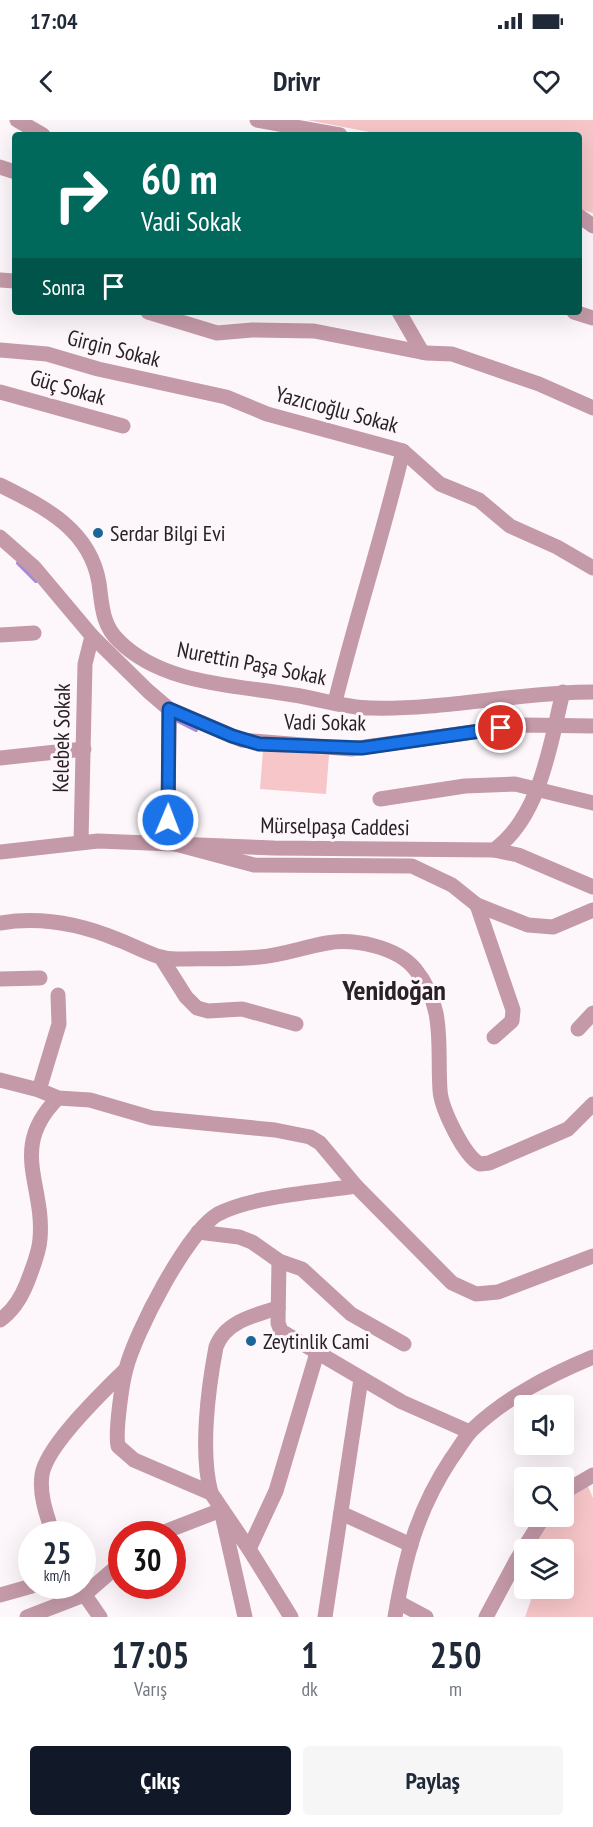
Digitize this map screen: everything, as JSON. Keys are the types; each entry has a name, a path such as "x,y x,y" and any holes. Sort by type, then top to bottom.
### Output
{"street":[{"path":"17,120 38,132"},
{"path":"257,120 323,132"},
{"path":"158,315 217,333 252,330 314,331 422,352 452,354 539,384 593,408"},
{"path":"401,315 422,352"},
{"name":"Girgin Sokak","path":"0,350 40,353 98,369 216,395"},
{"name":"Güç Sokak","path":"0,392 123,426"},
{"name":"Yazıcıoğlu Sokak","path":"216,395 261,412 403,451 440,484 479,500 510,526 557,547 593,568"},
{"path":"335,702 356,618 387,521 403,451"},
{"name":"Nurettin Paşa Sokak","path":"0,485 44,507 61,519 78,536 96,571 104,618 112,633 138,658 178,674 368,708 563,692 593,692"},
{"name":"Vadi Sokak","path":"0,537 34,567 96,640 136,681 169,709 251,742 351,749 478,730 593,726"},
{"path":"0,635 34,633"},
{"path":"96,640 112,633"},
{"name":"Kelebek Sokak","path":"81,842 86,658 96,640"},
{"path":"494,850 515,831 537,788 563,692"},
{"path":"169,709 168,842 230,860 261,865 412,866 452,885 477,904 517,922 545,927 560,925 593,910"},
{"path":"0,758 84,749"},
{"path":"380,798 487,785 515,784 593,803"},
{"name":"Mürselpaşa Caddesi","path":"0,852 81,842 168,842 274,848 494,850 518,855 593,887"},
{"path":"477,904 513,1010 512,1021 494,1037"},
{"path":"0,923 26,920 54,921 110,936 162,959 261,957 336,942 382,948 397,954 415,969 430,993 440,1043 441,1097 463,1146 480,1164 489,1163 568,1128 593,1104"},
{"path":"162,959 186,997 197,1008 208,1011 242,1009 296,1024"},
{"path":"0,979 39,978"},
{"path":"39,1090 59,1024 58,995"},
{"path":"578,1029 593,1013"},
{"path":"0,1080 39,1090 58,1098 90,1100 172,1121 242,1126 303,1135 320,1143 356,1186 440,1272 468,1292 484,1294 498,1292 593,1256"},
{"path":"0,1320 17,1302 38,1251 40,1221 32,1174 32,1148 44,1115 58,1098"},
{"path":"211,1493 134,1460 121,1450 117,1440 125,1370 174,1266 198,1232 218,1215 240,1205 356,1186"},
{"path":"198,1232 246,1239 279,1261 302,1269 351,1314 404,1344"},
{"path":"279,1261 278,1308 281,1331 422,1412 470,1432"},
{"path":"278,1308 232,1326 219,1339 216,1347 206,1468 211,1493 291,1617"},
{"path":"249,1549 276,1491 317,1353"},
{"path":"426,1617 396,1610 411,1545 427,1500 470,1432 523,1392 564,1369 593,1357"},
{"path":"49,1521 43,1497 43,1469 85,1409 125,1370"},
{"path":"325,1617 361,1379"},
{"path":"574,1486 593,1475"},
{"path":"186,1524 221,1510"},
{"path":"221,1510 245,1617"},
{"path":"341,1513 411,1545"},
{"path":"486,1617 537,1527"},
{"path":"0,1595 18,1590"},
{"path":"27,1617 63,1599"},
{"path":"85,1599 93,1615"}],"shaded area":[{"path":"307,120 593,120 593,213 582,210 582,132 369,132"},
{"path":"263,750 329,755 326,794 260,789"},
{"path":"587,1484 593,1498 593,1617 525,1617 531,1599 574,1599 574,1539 535,1539 543,1527 574,1527 574,1492"}],"waterway":[{"path":"18,563 36,581"},
{"path":"176,720 196,730"}],"place":[{"name":"Serdar Bilgi Evi","path":"98,533"},
{"name":"Zeytinlik Cami","path":"251,1341"}],"district":[{"name":"Yenidoğan","path":"394,990"}],"route":[{"path":"168,820 169,709 242,740 259,744 351,749 501,728"}]}
